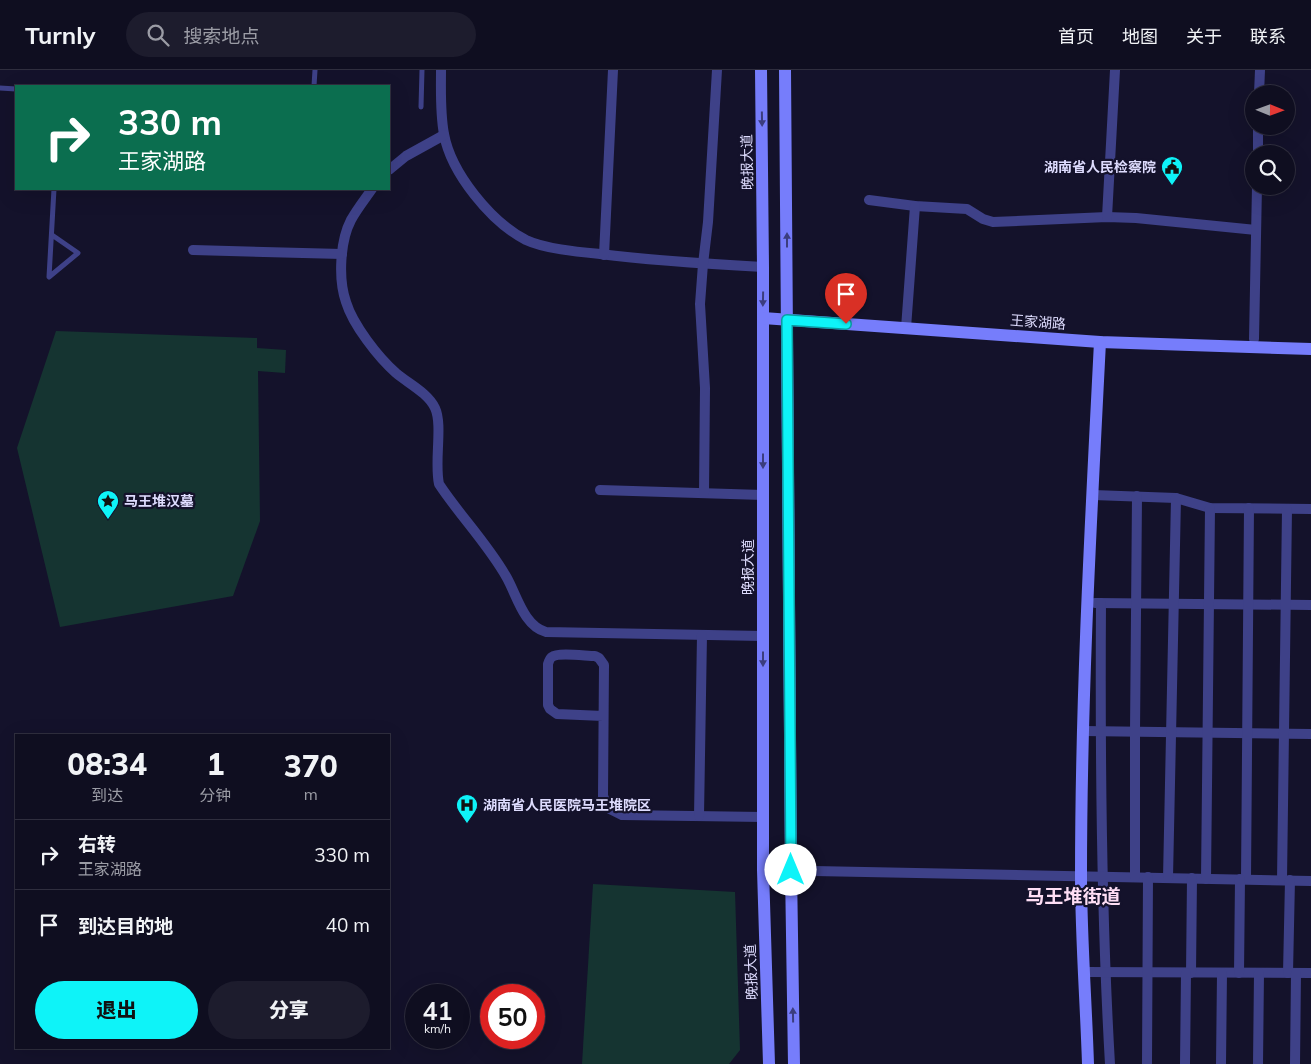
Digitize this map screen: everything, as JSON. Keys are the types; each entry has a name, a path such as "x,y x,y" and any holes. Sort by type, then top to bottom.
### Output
{"main road":[{"name":"晚报大道","path":"761,70 763,267 762,870 769,1064"},
{"path":"785,70 794,1064"},
{"name":"王家湖路","path":"763,318 1100,342 1311,349"},
{"path":"1088,1064 1081,876 1083,731 1100,342"}],"street":[{"path":"441,70 444,135 448,149 462,179 496,218 526,240 563,250 604,255 669,262 763,267"},
{"path":"604,255 613,70"},
{"path":"704,493 705,388 700,304 702,264 708,222 717,70"},
{"path":"1107,217 1115,70"},
{"path":"1259,85 1260,70"},
{"path":"390,169 406,156 444,135"},
{"path":"371,190 350,221 344,237 342,274 345,301 362,334 395,372 429,399 436,410 438,422 437,473 439,484 506,576 533,625 538,630 546,632 763,636"},
{"path":"1254,339 1257,195"},
{"path":"869,200 915,206 967,209 983,219 993,222 1107,217 1136,218 1256,230"},
{"path":"906,328 915,206"},
{"path":"193,250 342,254"},
{"path":"600,490 763,495"},
{"path":"1093,495 1176,498 1210,508 1311,509"},
{"path":"1135,877 1134,732 1137,496"},
{"path":"1168,878 1176,498"},
{"path":"1206,879 1210,508"},
{"path":"1239,973 1243,879 1249,508"},
{"path":"1287,509 1284,733 1286,880 1295,1064"},
{"path":"1088,603 1311,606"},
{"path":"1101,603 1102,876 1110,1064"},
{"path":"699,816 702,635"},
{"path":"603,716 557,714 550,709 548,705 548,664 553,655 594,656 602,661 604,665 603,796 608,808 622,815 763,817"},
{"path":"1083,731 1311,734"},
{"path":"762,870 1311,881"},
{"path":"1146,1064 1148,877"},
{"path":"1185,1064 1192,878"},
{"path":"1085,972 1311,974"},
{"path":"1222,973 1222,1064"},
{"path":"1258,1064 1259,973"}],"lane":[{"path":"314,85 315,70"},
{"path":"420,107 422,70"},
{"path":"0,88 15,89"},
{"path":"52,235 78,253 49,277 54,190"}],"green space":[{"name":"马王堆汉墓","path":"56,331 257,338 257,348 286,350 285,373 258,371 260,521 233,596 60,627 17,448"},
{"path":"593,884 735,892 740,1050 729,1064 582,1064"}],"place":[{"name":"湖南省人民检察院","path":"1172,186"},
{"name":"马王堆汉墓","path":"108,520"},
{"name":"湖南省人民医院马王堆院区","path":"467,824"}],"district":[{"name":"马王堆街道","path":"1073,896"}],"route":[{"path":"791,870 787,320 846,324"}]}
